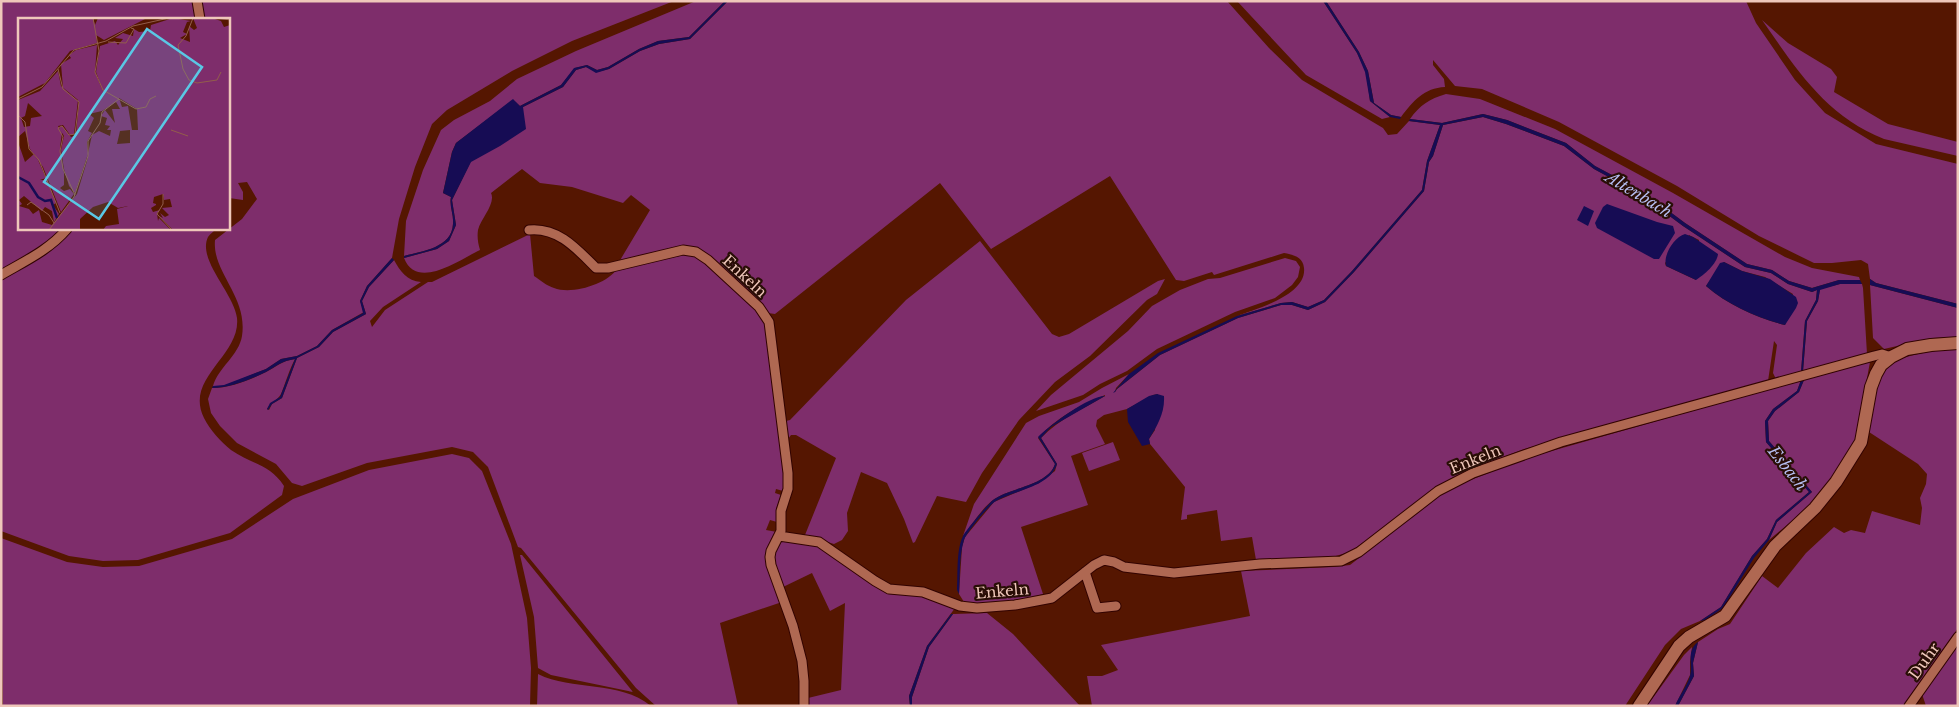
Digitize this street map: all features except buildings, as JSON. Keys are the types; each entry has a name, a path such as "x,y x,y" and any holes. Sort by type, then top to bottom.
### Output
{"street":[{"path":"197,1 200,18"},
{"name":"Enkeln","path":"529,230 539,229 555,233 573,245 596,268 608,268 683,250 696,252 708,260 759,307 769,322 788,473 788,489 781,511 779,536 771,551 771,565 794,626 802,661 804,706"},
{"path":"1,275 45,250 66,230"},
{"path":"1639,706 1679,646 1689,637 1719,621 1729,612 1755,572 1775,546 1815,508 1836,482 1861,442 1869,394 1881,365 1891,357 1915,347 1958,344"},
{"name":"Enkeln","path":"779,536 819,542 884,587 895,591 928,593 960,606 971,608 1000,607 1052,598 1098,562 1106,560 1124,567 1174,573 1260,564 1341,561 1359,552 1438,492 1473,473 1543,448 1705,402 1882,354 1891,357"},
{"path":"1085,572 1097,608 1116,606"},
{"name":"Duhr","path":"1911,703 1958,638"}],"shaded area":[{"path":"1,1 193,1 195,18 18,18 18,230 62,230 55,238 1,272"},
{"path":"201,1 674,1 572,41 512,71 447,110 432,124 415,167 399,219 392,258 367,286 360,301 364,312 332,330 317,346 297,356 281,359 266,369 224,386 213,386 219,373 240,343 242,322 240,309 219,263 215,240 242,219 257,199 247,182 238,183 243,192 243,200 230,198 230,18 204,18"},
{"path":"696,1 725,1 689,37 658,41 639,49 608,67 597,70 587,65 575,68 561,85 520,106 513,100 456,143 452,152 443,193 451,197 453,224 451,232 442,243 435,247 404,256 406,221 423,170 441,130 454,120 490,101 517,79 576,51"},
{"path":"725,1 728,1 690,39 659,44 640,51 609,69 596,73 586,67 576,70 563,87 523,107 526,129 471,162 452,200 456,225 449,241 437,249 404,258 404,256 435,247 442,243 451,232 453,221 451,197 443,193 452,152 456,143 513,99 520,106 561,85 574,68 587,65 597,70 608,67 639,49 658,41 689,37"},
{"path":"728,1 1227,1 1269,48 1302,80 1383,128 1388,135 1397,134 1409,121 1440,125 1427,161 1422,190 1352,271 1324,300 1308,307 1292,302 1281,303 1237,316 1279,300 1297,286 1303,278 1304,268 1302,261 1297,257 1284,253 1214,275 1212,272 1184,281 1176,280 1110,176 991,249 940,183 775,314 768,313 698,248 619,262 650,210 631,195 623,203 572,187 540,183 522,169 491,193 492,202 478,230 480,250 450,266 428,273 418,272 410,268 404,258 437,249 449,241 456,225 452,200 471,161 484,154 523,107 563,87 576,70 586,67 597,72 609,69 640,51 659,44 690,39"},
{"path":"1237,1 1323,1 1357,53 1366,72 1370,101 1390,117 1382,119 1306,75"},
{"path":"1323,1 1326,1 1359,52 1368,71 1374,103 1391,115 1401,117 1400,119 1390,117 1370,101 1365,72 1357,53"},
{"path":"1326,1 1746,1 1756,23 1795,80 1825,113 1876,144 1958,164 1958,304 1876,283 1870,279 1868,264 1861,260 1814,263 1759,236 1677,186 1559,122 1482,89 1455,86 1433,60 1433,65 1444,79 1445,87 1431,90 1420,96 1401,117 1391,115 1374,103 1368,71 1359,52"},
{"path":"1762,20 1788,43 1831,69 1837,77 1834,92 1888,124 1958,142 1958,156 1884,139 1863,129 1845,117 1829,104 1800,73"},
{"path":"1446,94 1480,99 1555,129 1785,257 1812,268 1859,277 1860,280 1839,280 1812,288 1789,281 1772,270 1747,264 1685,223 1642,191 1595,166 1566,143 1507,120 1483,114 1442,123 1410,119 1425,103"},
{"path":"1483,114 1507,120 1566,143 1595,166 1642,191 1685,223 1747,264 1772,270 1789,281 1812,288 1839,280 1860,280 1862,284 1840,284 1820,290 1818,301 1807,321 1803,371 1801,372 1805,321 1816,300 1817,290 1812,292 1788,284 1771,273 1745,267 1683,226 1640,194 1594,169 1564,146 1483,117 1443,125 1433,156 1429,162 1424,191 1354,272 1325,302 1308,310 1292,305 1281,305 1238,318 1160,355 1113,393 1129,374 1158,353 1237,316 1281,303 1292,302 1308,307 1324,300 1352,271 1422,190 1427,161 1440,125 1409,121 1410,119 1442,123"},
{"path":"1483,117 1564,146 1594,169 1640,194 1683,226 1745,267 1771,273 1788,284 1812,292 1817,290 1816,300 1805,321 1801,372 1776,379 1773,373 1777,345 1774,341 1768,381 1524,449 1479,466 1450,479 1350,552 1332,557 1256,560 1252,537 1221,541 1217,510 1187,515 1187,519 1181,520 1185,487 1150,444 1149,439 1155,430 1158,394 1153,395 1127,409 1104,415 1097,420 1096,426 1105,444 1071,456 1088,505 1021,527 1043,594 1004,603 974,604 964,602 959,594 962,547 965,537 994,502 1039,483 1055,471 1057,464 1041,438 1063,420 1105,395 1069,413 1045,431 1038,438 1055,464 1051,471 1036,482 1008,492 993,500 981,512 963,536 974,504 1026,423 1039,416 1079,402 1129,374 1116,388 1115,392 1160,355 1238,318 1281,305 1292,305 1308,310 1325,302 1354,272 1424,191 1429,162 1433,156 1443,125","holes":["1689,235 1699,240 1696,280 1666,266 1665,263","1724,262 1742,271 1765,277 1793,294 1785,325 1743,310 1706,286"]},
{"path":"1607,204 1673,226 1675,233 1659,259 1654,259 1597,228 1595,223 1603,207"},
{"path":"1584,206 1594,211 1588,226 1577,220"},
{"path":"72,230 215,230 208,237 206,246 207,256 234,308 237,318 236,332 231,344 201,391 200,404 206,422 223,443 238,455 273,473 284,486 282,495 230,533 138,560 103,561 69,556 1,531 1,280 48,251"},
{"path":"530,234 534,276 551,287 561,290 579,289 605,279 617,269 684,255 695,256 756,309 764,321 768,334 785,473 783,491 776,489 775,493 781,495 776,509 777,522 770,520 766,530 777,532 767,551 782,602 720,623 738,706 656,706 636,688 521,548 518,547 488,467 473,452 452,447 367,463 302,486 292,483 276,464 237,443 220,426 211,413 208,399 212,388 240,383 260,375 283,362 295,359 281,394 268,407 267,409 269,410 272,404 282,398 297,358 319,347 333,332 366,314 362,301 369,287 394,260 404,275 412,280 421,282 383,307 370,321 372,327 385,310 428,282 432,282"},
{"path":"1685,234 1693,237 1718,254 1713,265 1696,280 1666,266 1666,257 1670,247"},
{"path":"980,241 1052,334 1059,337 1069,334 1158,281 1165,279 1157,294 1147,300 1090,356 1055,382 1019,420 982,473 966,502 937,496 915,542 913,543 887,483 861,472 847,513 848,531 842,540 834,544 805,535 836,458 796,435 791,435 788,439 786,421 790,420 906,300"},
{"path":"392,258 394,260 369,287 362,301 366,314 333,332 319,347 297,358 282,398 272,404 268,410 270,403 280,397 295,359 283,362 266,372 239,383 226,387 212,388 213,386 224,385 266,369 281,359 297,356 317,346 332,330 363,313 360,301 367,286"},
{"path":"1285,258 1296,261 1300,267 1298,277 1292,285 1275,298 1235,312 1157,349 1127,371 1100,384 1083,395 1036,411 1051,395 1128,331 1152,306 1180,290 1208,279 1220,278"},
{"path":"1724,262 1742,271 1770,279 1796,297 1798,303 1785,325 1743,310 1706,286 1720,263"},
{"path":"1870,279 1876,283 1958,304 1958,308 1870,285"},
{"path":"1840,284 1862,284 1867,354 1803,371 1807,321 1818,301 1820,289"},
{"path":"1870,285 1958,308 1958,337 1932,338 1884,349 1873,338"},
{"path":"1950,349 1958,350 1958,628 1903,706 1678,706 1694,676 1693,663 1698,642 1718,629 1730,624 1762,576 1778,588 1806,553 1834,527 1844,533 1851,530 1865,533 1872,511 1920,525 1922,508 1920,498 1926,484 1927,474 1918,464 1869,432 1877,392 1881,378 1887,368 1896,361 1909,356"},
{"path":"1870,362 1856,438 1847,457 1817,500 1769,540 1777,522 1812,492 1769,441 1768,421 1775,411 1799,392 1804,380"},
{"path":"1801,380 1797,391 1773,409 1765,421 1766,442 1809,492 1776,520 1767,539 1752,556 1721,607 1700,621 1681,629 1665,645 1625,706 1092,706 1087,676 1102,676 1118,670 1101,645 1250,616 1241,571 1350,565 1450,488 1527,458"},
{"path":"1801,380 1804,380 1799,392 1775,411 1768,421 1769,441 1812,492 1777,522 1769,540 1754,558 1723,608 1705,620 1700,621 1721,607 1752,556 1767,539 1776,520 1809,492 1766,442 1765,421 1773,409 1797,391"},
{"path":"1157,394 1164,396 1162,414 1149,439 1150,444 1142,446 1128,422 1127,409 1149,396"},
{"path":"1105,396 1051,427 1041,438 1057,464 1047,478 1040,483 996,501 974,525 962,546 959,594 957,590 959,548 963,536 968,529 993,500 1008,492 1036,482 1051,471 1055,464 1038,437 1060,419 1080,406 1098,397"},
{"path":"1113,442 1120,460 1089,471 1082,453"},
{"path":"452,454 469,458 482,471 511,544 527,618 531,668 530,706 3,706 1,538 67,562 103,567 139,566 232,539 293,499 369,470"},
{"path":"782,541 815,544 882,590 896,594 922,596 955,608 927,646 909,696 910,706 807,706 808,698 841,690 845,603 830,611 812,573 783,587 775,568 774,552"},
{"path":"520,555 522,555 633,692 551,675 538,668 534,617"},
{"path":"987,613 1013,634 1080,706 912,706 912,697 929,647 953,614"},
{"path":"951,614 953,614 929,647 912,697 912,706 910,706 909,696 927,646"},
{"path":"1698,642 1693,663 1694,676 1678,706 1675,706 1689,680 1692,649"},
{"path":"1958,644 1958,706 1926,706 1922,694"},
{"path":"1692,647 1690,675 1675,706 1647,706 1684,655"},
{"path":"538,674 566,683 625,692 651,706 537,706"}],"water label":[{"name":"Altenbach","path":"1639,194"},
{"name":"Esbach","path":"1788,468"}]}
